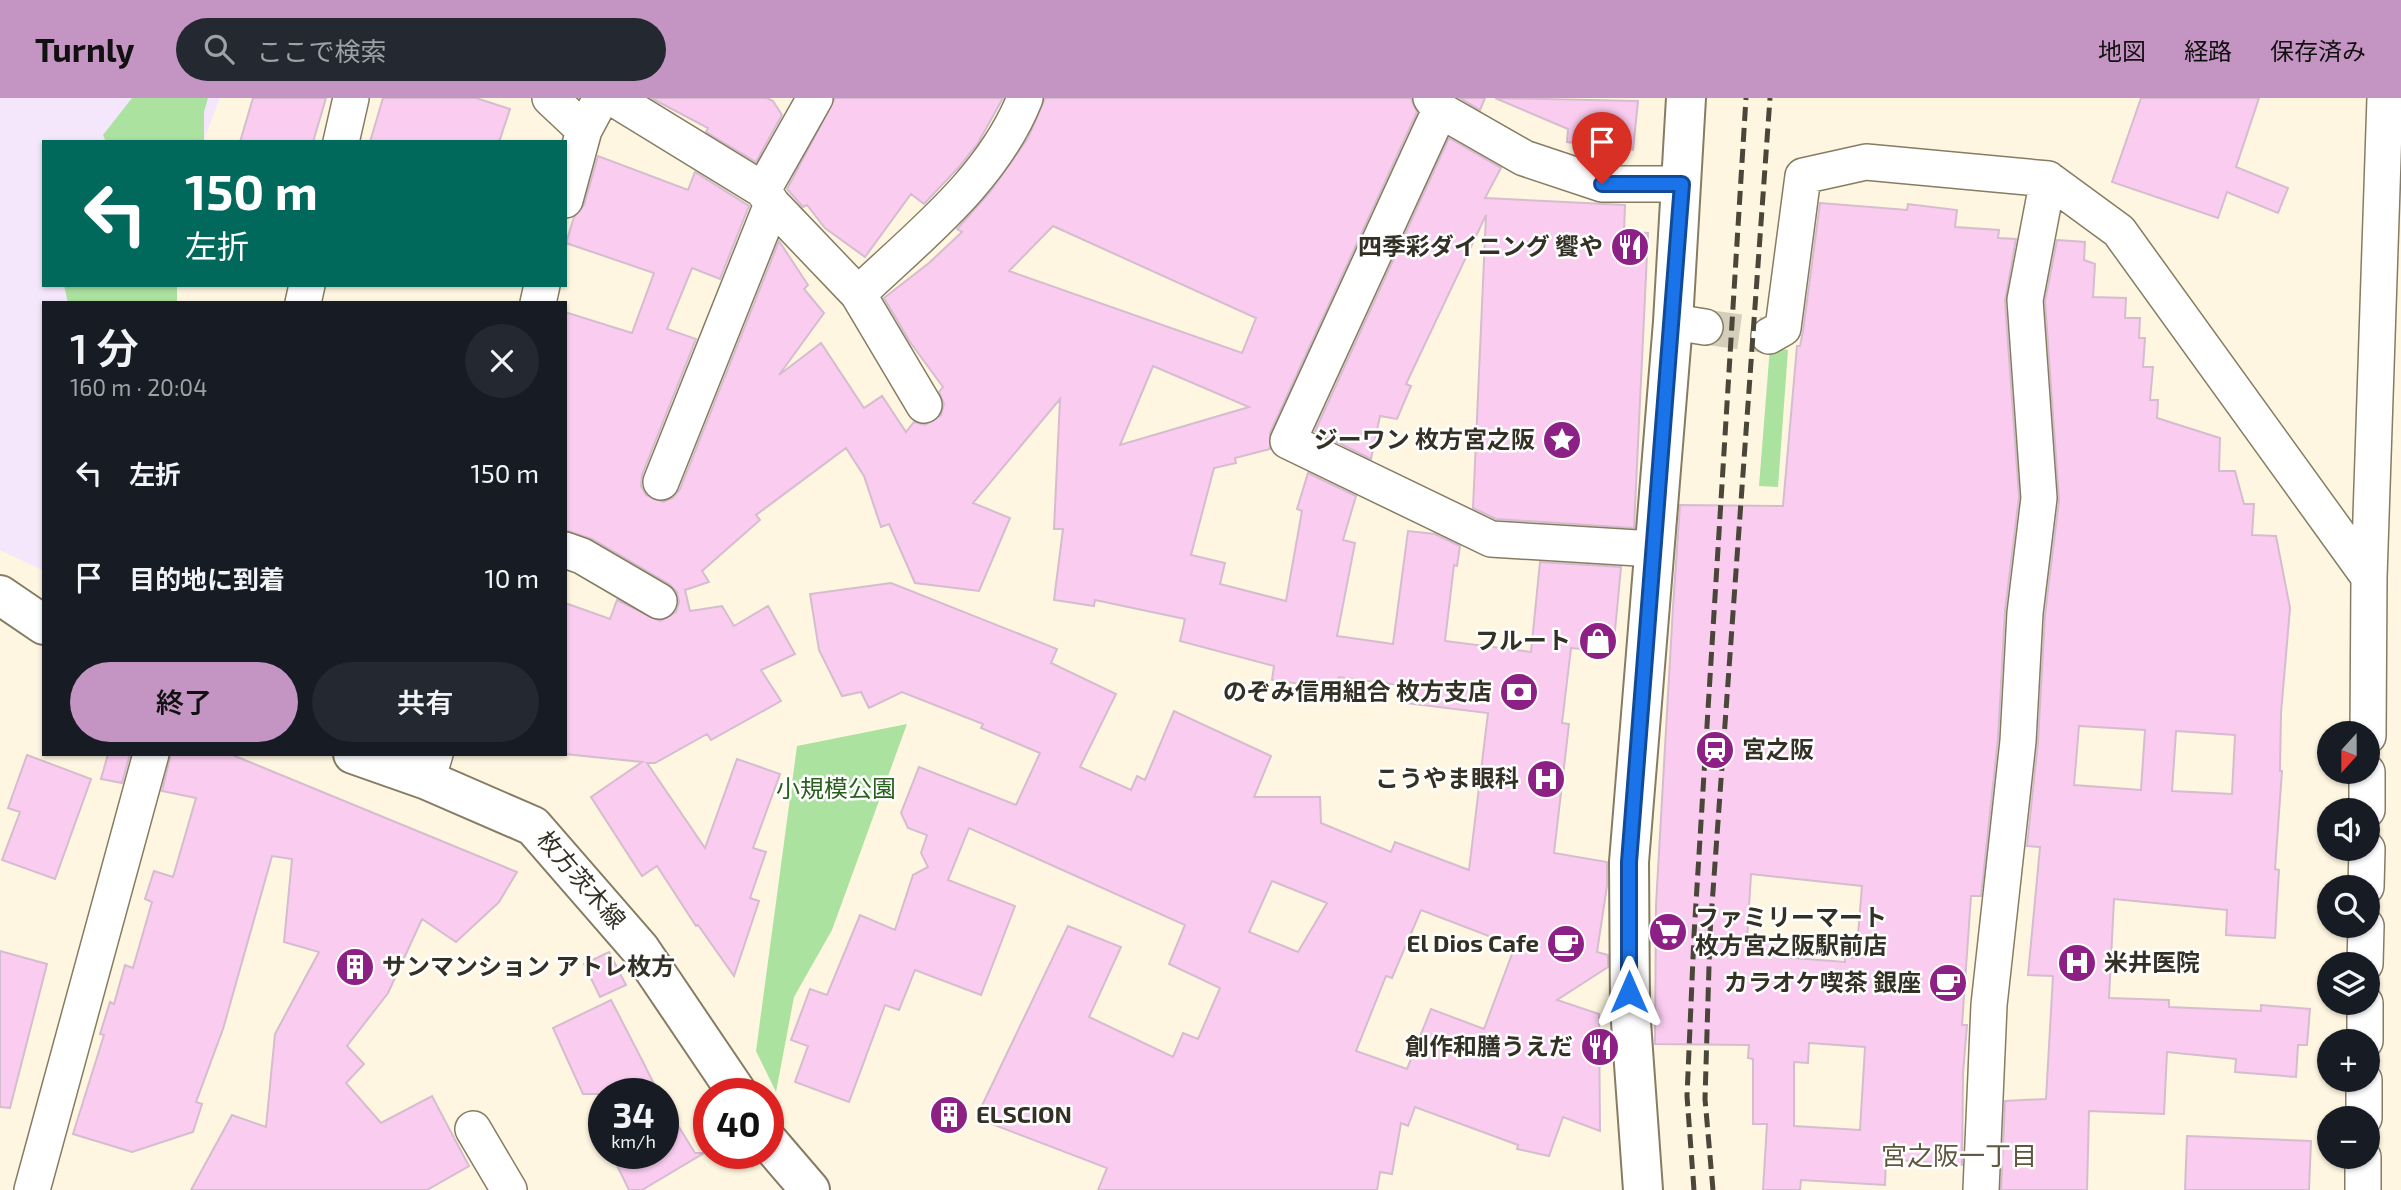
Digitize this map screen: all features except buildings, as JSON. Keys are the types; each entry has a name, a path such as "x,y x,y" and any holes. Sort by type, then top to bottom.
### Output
{"street":[{"path":"341,140 351,98"},
{"path":"550,98 584,130"},
{"path":"567,193 584,130 601,98"},
{"path":"613,98 768,197 858,293 924,405"},
{"path":"661,482 768,197 815,98"},
{"path":"858,293 968,188 1012,131 1025,98"},
{"path":"1643,1190 1630,1008 1629,862 1654,549 1689,324 1682,184 1686,98"},
{"path":"2368,721 2369,577 2385,98"},
{"path":"1654,549 1491,539 1288,441 1435,104 1524,158 1602,184 1682,184"},
{"path":"1769,336 1783,328 1802,176 1867,162 2048,179 2119,232 2369,577"},
{"path":"1981,1190 1989,1005 2007,849 2025,613 2039,498 2025,300 2048,179"},
{"path":"567,551 582,556 659,601"},
{"path":"0,595 42,624"},
{"path":"32,1190 150,756"},
{"name":"枚方茨木線","path":"365,756 431,767 533,826 640,949 727,1078"},
{"path":"473,1129 509,1190"},
{"path":"784,1160 810,1190"},
{"path":"2363,1190 2364,1169"}],"shaded area":[{"path":"0,98 220,98 204,140 42,140 42,287 144,287 139,301 42,301 42,570 0,550"}],"green space":[{"path":"132,98 208,98 204,112 204,140 105,140 103,135"},
{"path":"64,287 177,287 177,301 68,301"},
{"path":"1770,347 1788,350 1778,487 1759,486"},
{"name":"小規模公園","path":"907,724 832,930 794,997 779,1078 769,1078 756,1051 797,746"}],"tunnel":[{"path":"1705,327 1769,336"}],"railway":[{"path":"1694,1190 1687,1096 1694,935 1746,98"},
{"path":"1713,1190 1705,1099 1710,933 1770,98"}],"place":[{"name":"四季彩ダイニング 饗や","path":"1630,247"},
{"name":"ジーワン 枚方宮之阪","path":"1562,440"},
{"name":"フルート","path":"1598,641"},
{"name":"のぞみ信用組合 枚方支店","path":"1519,692"},
{"name":"宮之阪","path":"1715,750"},
{"name":"こうやま眼科","path":"1546,779"},
{"name":"ファミリーマート 枚方宮之阪駅前店","path":"1668,932"},
{"name":"El Dios Cafe","path":"1566,944"},
{"name":"米井医院","path":"2077,963"},
{"name":"サンマンション アトレ枚方","path":"355,967"},
{"name":"カラオケ喫茶 銀座","path":"1948,983"},
{"name":"創作和膳うえだ","path":"1600,1047"},
{"name":"ELSCION","path":"949,1115"}],"district":[{"name":"宮之阪一丁目","path":"1959,1156"}],"route":[{"path":"1602,184 1682,184 1629,862 1629,992"}]}
